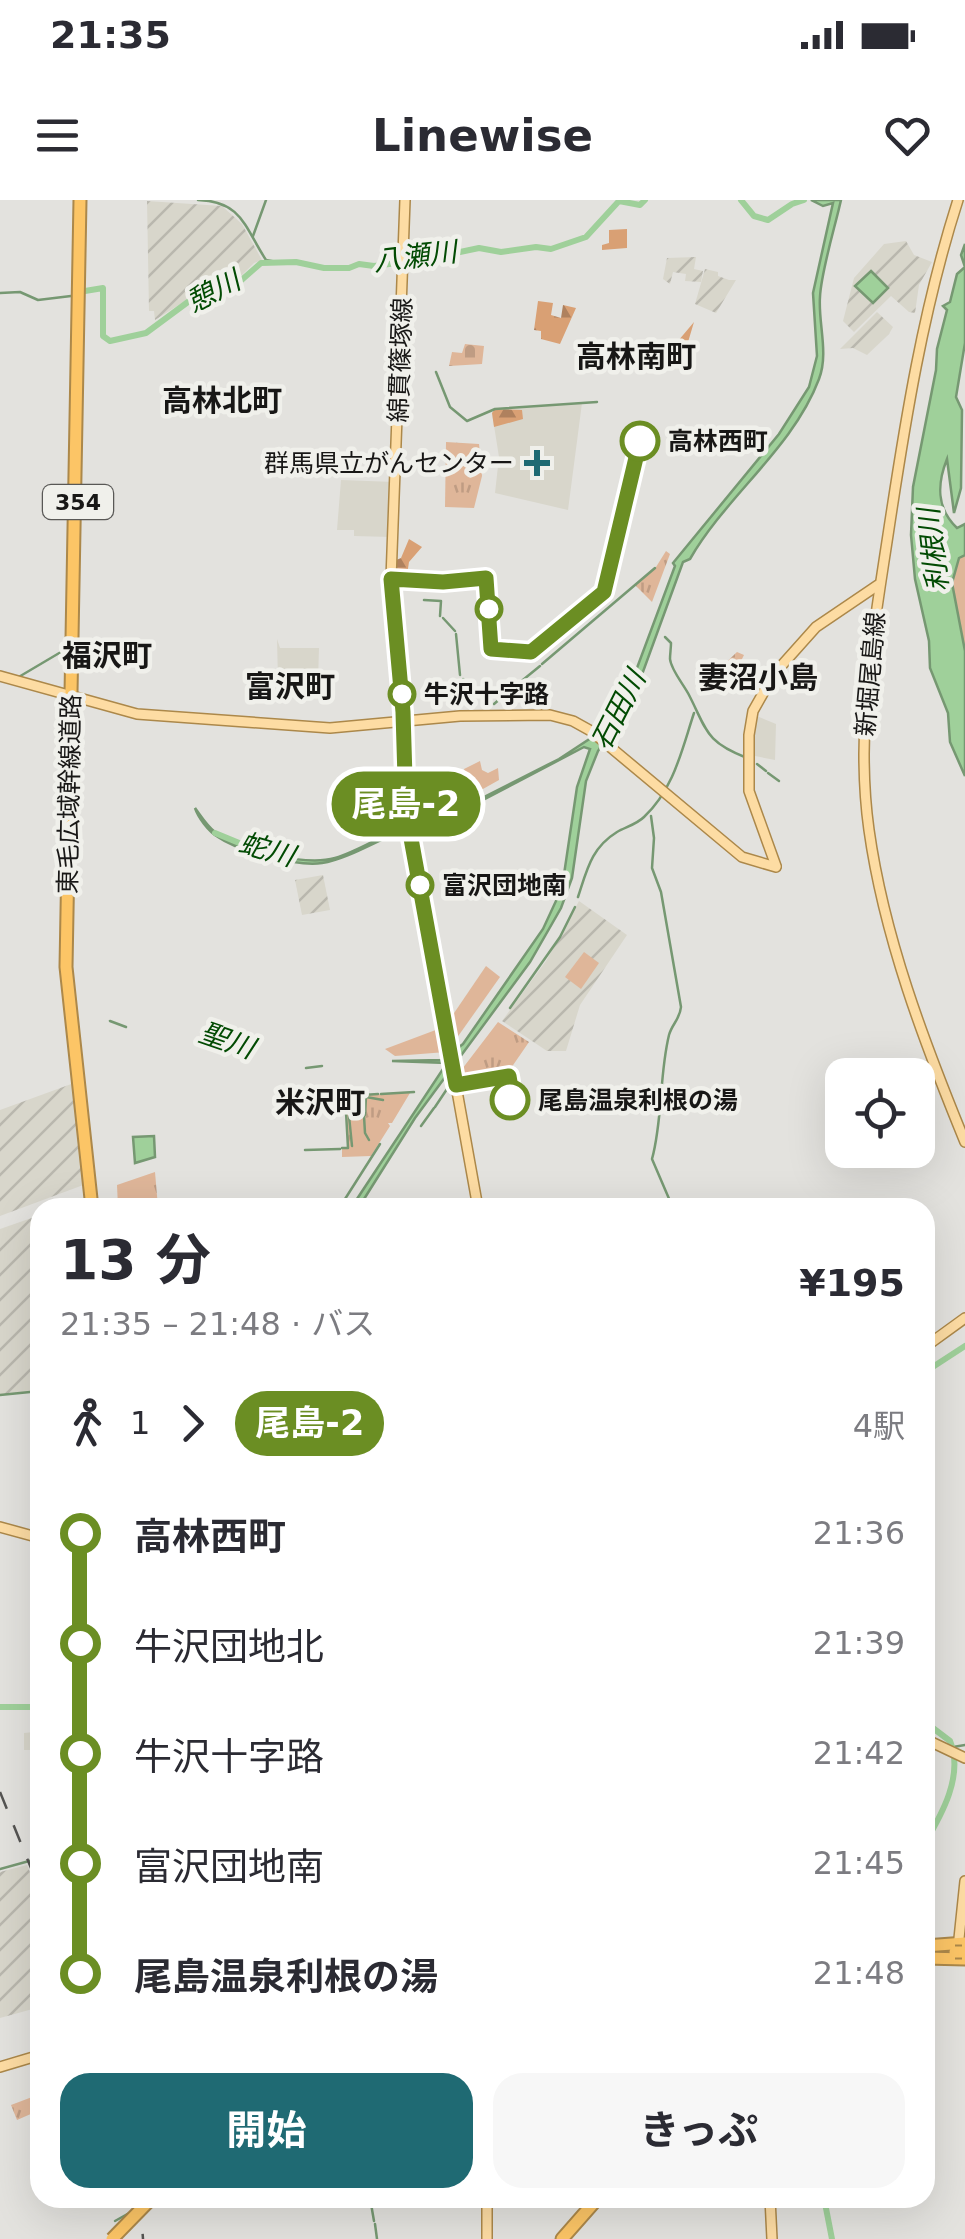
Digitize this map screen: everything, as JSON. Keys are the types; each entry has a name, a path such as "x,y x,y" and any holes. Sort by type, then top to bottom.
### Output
{"highway":[{"name":"東毛広域幹線道路","path":"81,200 66,967 93,1198"},
{"path":"935,1952 961,1951"},
{"path":"114,2239 144,2208"},
{"path":"564,2238 591,2208"}],"main road":[{"name":"綿貫篠塚線","path":"405,200 391,579 409,827 476,1198"},
{"name":"新堀尾島線","path":"958,200 915,367 878,585 864,738 872,850 886,921 965,1142"},
{"path":"0,676 137,714 320,728 460,716 550,715 573,721 594,734 746,859 776,867 748,787 748,735 753,711 774,674 813,630 878,585"},
{"path":"935,1340 965,1318"},
{"path":"0,1526 30,1535"},
{"path":"935,1744 965,1758"},
{"path":"961,1951 965,1881"},
{"path":"0,2067 30,2058"},
{"path":"486,2208 486,2239"},
{"path":"770,2208 772,2239"}],"shaded area":[{"path":"147,201 222,206 242,224 262,260 235,282 227,280 215,291 192,291 185,301 155,320 154,311 149,311"},
{"path":"906,241 914,255 932,262 919,285 915,313 891,296 854,332 843,321 854,278 884,244"},
{"path":"696,257 694,269 703,271 701,282 685,281 686,274 673,272 670,284 663,279 667,258"},
{"path":"705,269 736,280 716,313 695,304"},
{"path":"877,312 893,327 889,334 867,355 853,348 840,349"},
{"name":"群馬県立がんセンター","path":"582,403 568,510 495,493 499,457 492,413 495,409"},
{"path":"341,480 394,482 391,537 354,536 354,530 337,530"},
{"path":"277,639 280,648 319,648 318,681 278,680"},
{"path":"754,715 776,724 775,760 750,755"},
{"path":"323,875 330,910 302,915 295,880"},
{"path":"579,901 627,935 580,1005 566,1051 547,1051 502,1021 546,961"},
{"path":"74,1083 86,1184 48,1198 30,1198 30,1205 0,1216 0,1110"},
{"path":"30,1218 30,1391 0,1395 0,1229"},
{"path":"30,1732 30,1750 24,1750 24,1733"},
{"path":"27,1865 30,1872 30,2010 0,2018 0,1872"}],"green space":[{"path":"627,229 627,248 602,250 602,245 609,243 609,230"},
{"path":"538,301 553,303 551,315 561,318 563,305 576,308 560,344 541,339 541,331 534,330"},
{"path":"694,322 683,359 666,355 668,347 661,347 662,341 678,341"},
{"path":"465,344 484,346 482,364 449,366 452,352 462,353"},
{"path":"495,409 522,410 523,419 494,427"},
{"path":"446,442 479,444 482,476 474,508 445,507"},
{"path":"409,539 422,547 409,562 407,575 396,577 394,561 401,558"},
{"path":"666,551 670,554 652,602 635,585 656,567"},
{"path":"965,555 965,651 952,583 959,558"},
{"path":"737,652 744,655 730,683 715,673"},
{"path":"480,761 482,770 488,773 498,768 499,780 474,794 464,769"},
{"path":"584,952 599,963 581,989 565,977"},
{"path":"486,966 500,977 454,1042 448,1022"},
{"path":"498,1022 529,1042 509,1071 511,1074 461,1082 459,1073"},
{"path":"441,1028 446,1052 395,1056 385,1049"},
{"path":"410,1093 371,1156 342,1157 342,1148 348,1148 346,1112 363,1112 363,1095"},
{"path":"155,1172 157,1198 118,1198 117,1185"},
{"path":"30,2098 30,2114 17,2120 11,2105"}],"water":[{"name":"石田川","path":"811,200 841,200 821,287 822,369 808,404 690,559 683,562 636,691 598,751 586,781 572,878 561,908 530,962 415,1118 365,1198 358,1198 447,1063 392,1061 442,1060 463,1044 543,929 562,888 577,787 590,749 584,747 479,802 439,805 411,827 410,824 441,802 478,800 559,759 600,732 616,712 634,676 673,563 779,434 809,387 817,356 813,293 833,203 823,206"},
{"name":"利根川","path":"965,267 965,343 956,397 962,410 961,488 954,513 947,459 940,487 942,504 950,520 957,528 965,524 965,555 959,558 952,583 965,651 965,776 950,742 948,713 930,668 911,535 913,487 947,310 943,306 950,302 957,274"},
{"path":"871,271 888,288 873,303 855,286"},
{"path":"195,808 209,827 225,839 255,851 308,860 335,858 406,829 332,861 298,863 268,857 227,842 207,828"},
{"path":"154,1136 155,1157 135,1163 133,1137"}],"waterway":[{"name":"八瀬川","path":"198,200 224,205 233,211 266,260 277,262"},
{"path":"253,236 266,200"},
{"name":"八瀬川","path":"85,291 103,288 103,336 110,341 146,333 196,296 216,293 228,282 237,284 261,263 349,268 479,248 501,252 551,249 586,237 619,201 640,205 645,200"},
{"name":"八瀬川","path":"741,200 754,216 768,220 804,200"},
{"name":"憩川","path":"0,293 20,292 38,300 71,296"},
{"path":"623,353 645,351 666,356"},
{"path":"436,372 450,407 467,421 495,409 597,402"},
{"path":"542,664 655,568"},
{"path":"424,600 441,601 440,616"},
{"path":"443,618 455,631"},
{"path":"456,634 460,675"},
{"path":"665,637 671,643 673,668 709,734 747,758"},
{"path":"17,678 66,649"},
{"path":"513,688 540,666"},
{"path":"463,679 491,703"},
{"path":"494,704 510,690"},
{"path":"578,897 591,860 601,845 641,819 663,794 694,713"},
{"path":"757,764 766,771"},
{"path":"768,773 779,781"},
{"path":"651,816 652,868 661,892 681,1007 666,1050 652,1159 669,1198"},
{"name":"蛇川","path":"215,833 244,845"},
{"path":"510,1008 560,937 575,907"},
{"name":"聖川","path":"110,1021 126,1027"},
{"name":"聖川","path":"306,1068 322,1066"},
{"path":"435,1107 451,1083"},
{"path":"381,1094 414,1092"},
{"path":"342,1148 348,1148 346,1112 363,1112 363,1095 378,1094"},
{"path":"352,1146 349,1116 365,1115 366,1097 383,1100"},
{"path":"421,1126 434,1108"},
{"path":"364,1116 369,1140"},
{"path":"346,1198 380,1144"},
{"path":"305,1150 340,1149"},
{"path":"935,1366 965,1346"},
{"path":"0,1395 30,1392"},
{"path":"0,1707 30,1707"},
{"path":"935,1730 950,1741 954,1754 953,1781 935,1824"},
{"path":"953,1747 965,1745"},
{"path":"0,1869 30,1861"},
{"path":"372,2208 374,2221"},
{"path":"826,2208 832,2239"},
{"path":"115,2221 131,2212"},
{"path":"375,2224 377,2239"}],"railway":[{"path":"0,1792 30,1866"},
{"path":"141,2208 143,2239"}],"bus line":[{"name":"尾島-2","path":"510,1100 509,1076 456,1085 406,811 403,712 391,579 443,582 486,578 491,649 531,652 604,592 640,441"}],"place":[{"name":"高林西町","path":"640,441"},
{"name":"群馬県立がんセンター","path":"537,463"},
{"name":"牛沢十字路","path":"402,694"},
{"name":"富沢団地南","path":"420,885"},
{"name":"尾島温泉利根の湯","path":"510,1100"}],"district":[{"name":"高林南町","path":"636,357"},
{"name":"高林北町","path":"222,401"},
{"name":"福沢町","path":"107,656"},
{"name":"妻沼小島","path":"758,678"},
{"name":"富沢町","path":"290,687"},
{"name":"米沢町","path":"320,1103"}]}
